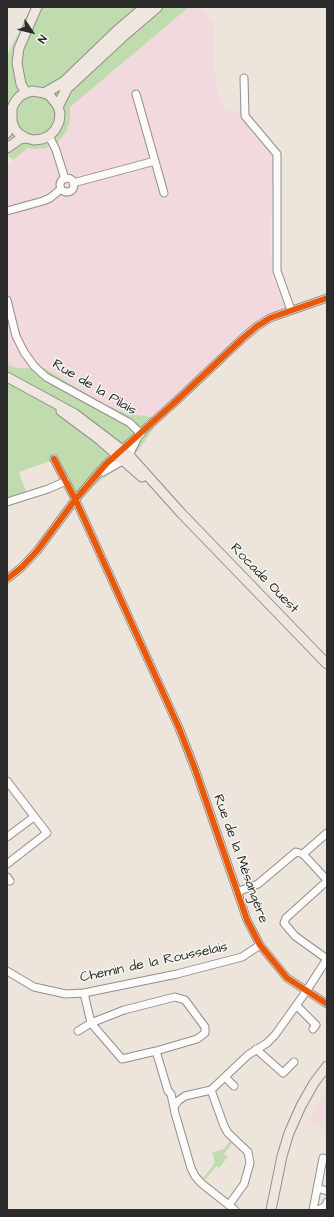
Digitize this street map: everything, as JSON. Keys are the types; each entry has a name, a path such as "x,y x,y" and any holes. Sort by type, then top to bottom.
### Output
{"highway":[{"path":"45,93 64,82 117,31 145,7"},
{"path":"58,106 67,88 157,7"}],"main road":[{"path":"26,93 21,84 18,73 19,48 37,7"},
{"path":"7,148 20,139 26,138 38,140 49,136 55,130 59,122 60,114 58,106 55,100 45,93 39,91 26,93 20,96 9,108 15,129 26,138"},
{"path":"7,133 12,122"},
{"name":"Rocade Ouest","path":"7,377 75,414 124,453 327,664"},
{"path":"271,1210 282,1156 289,1133 311,1089 327,1066"},
{"path":"275,1210 287,1157 295,1133 306,1107 318,1085 327,1074"}],"street":[{"path":"244,78 245,116 277,154 277,271 291,310"},
{"path":"136,94 164,193"},
{"path":"49,136 56,150 65,179"},
{"path":"73,183 155,161"},
{"path":"65,179 71,180 73,183 73,188 69,192 65,192 61,189 60,183 65,179"},
{"path":"7,211 43,201 50,198 61,189"},
{"path":"7,579 22,567 37,551 94,477 124,453 140,434 251,331 270,318 327,298"},
{"name":"Rue de la Pilais","path":"7,300 16,336 24,352 34,366 46,377 130,423 140,434"},
{"name":"Rue de la Mésangère","path":"54,459 75,500 166,697 195,769 247,920 260,945 287,978 327,1004"},
{"path":"7,502 48,489 66,481"},
{"path":"7,781 47,833 7,864"},
{"path":"7,837 34,817"},
{"path":"304,854 327,832"},
{"path":"174,1107 178,1101 185,1096 211,1090 248,1054 267,1043 297,1006 327,959 295,936 284,923 286,918 327,880 304,854 296,852 258,884 237,892"},
{"name":"Chemin de la Rousselais","path":"7,970 34,987 66,994 84,993 177,974 242,957 260,945"},
{"path":"78,1031 91,1023 124,1010 175,997 184,1000 205,1027 205,1033 190,1041 156,1052 122,1060 91,1023 84,993"},
{"path":"297,1006 316,1025 313,1029"},
{"path":"256,1049 283,1073 294,1062"},
{"path":"156,1052 168,1091 171,1094 191,1168 195,1176 201,1183 236,1210"},
{"path":"225,1077 234,1086"},
{"path":"211,1090 224,1126 228,1133 248,1152 250,1162 244,1184 229,1205"},
{"path":"313,1210 323,1158"},
{"path":"317,1188 327,1191"},
{"path":"318,1210 326,1206 327,1202"}],"shaded area":[{"path":"189,7 201,7 213,24 213,65 220,101 227,111 242,111 251,132 267,147 274,159 270,234 272,276 285,308 255,323 157,414 152,417 138,416 127,414 102,403 44,368 16,368 7,364 7,166 28,148 35,149 70,120 69,107"},
{"path":"327,1090 327,1131 309,1122 318,1103"}],"green space":[{"path":"31,7 189,7 70,107 70,120 66,132 58,142 45,148 28,148 13,160 7,155 7,56"},
{"path":"7,364 16,368 44,368 102,403 127,414 152,417 158,422 138,451 81,496 63,480 53,460 19,472 27,494 7,499"},
{"path":"230,1141 232,1143 224,1154 228,1157 219,1168 216,1166 205,1180 203,1178 215,1163 212,1153 224,1149"}],"cycle path":[{"path":"7,579 22,567 37,551 75,500 106,464 242,339 270,318 327,298"},
{"path":"54,459 77,503 179,728 195,769 247,920 260,945 287,978 327,1004"}]}
